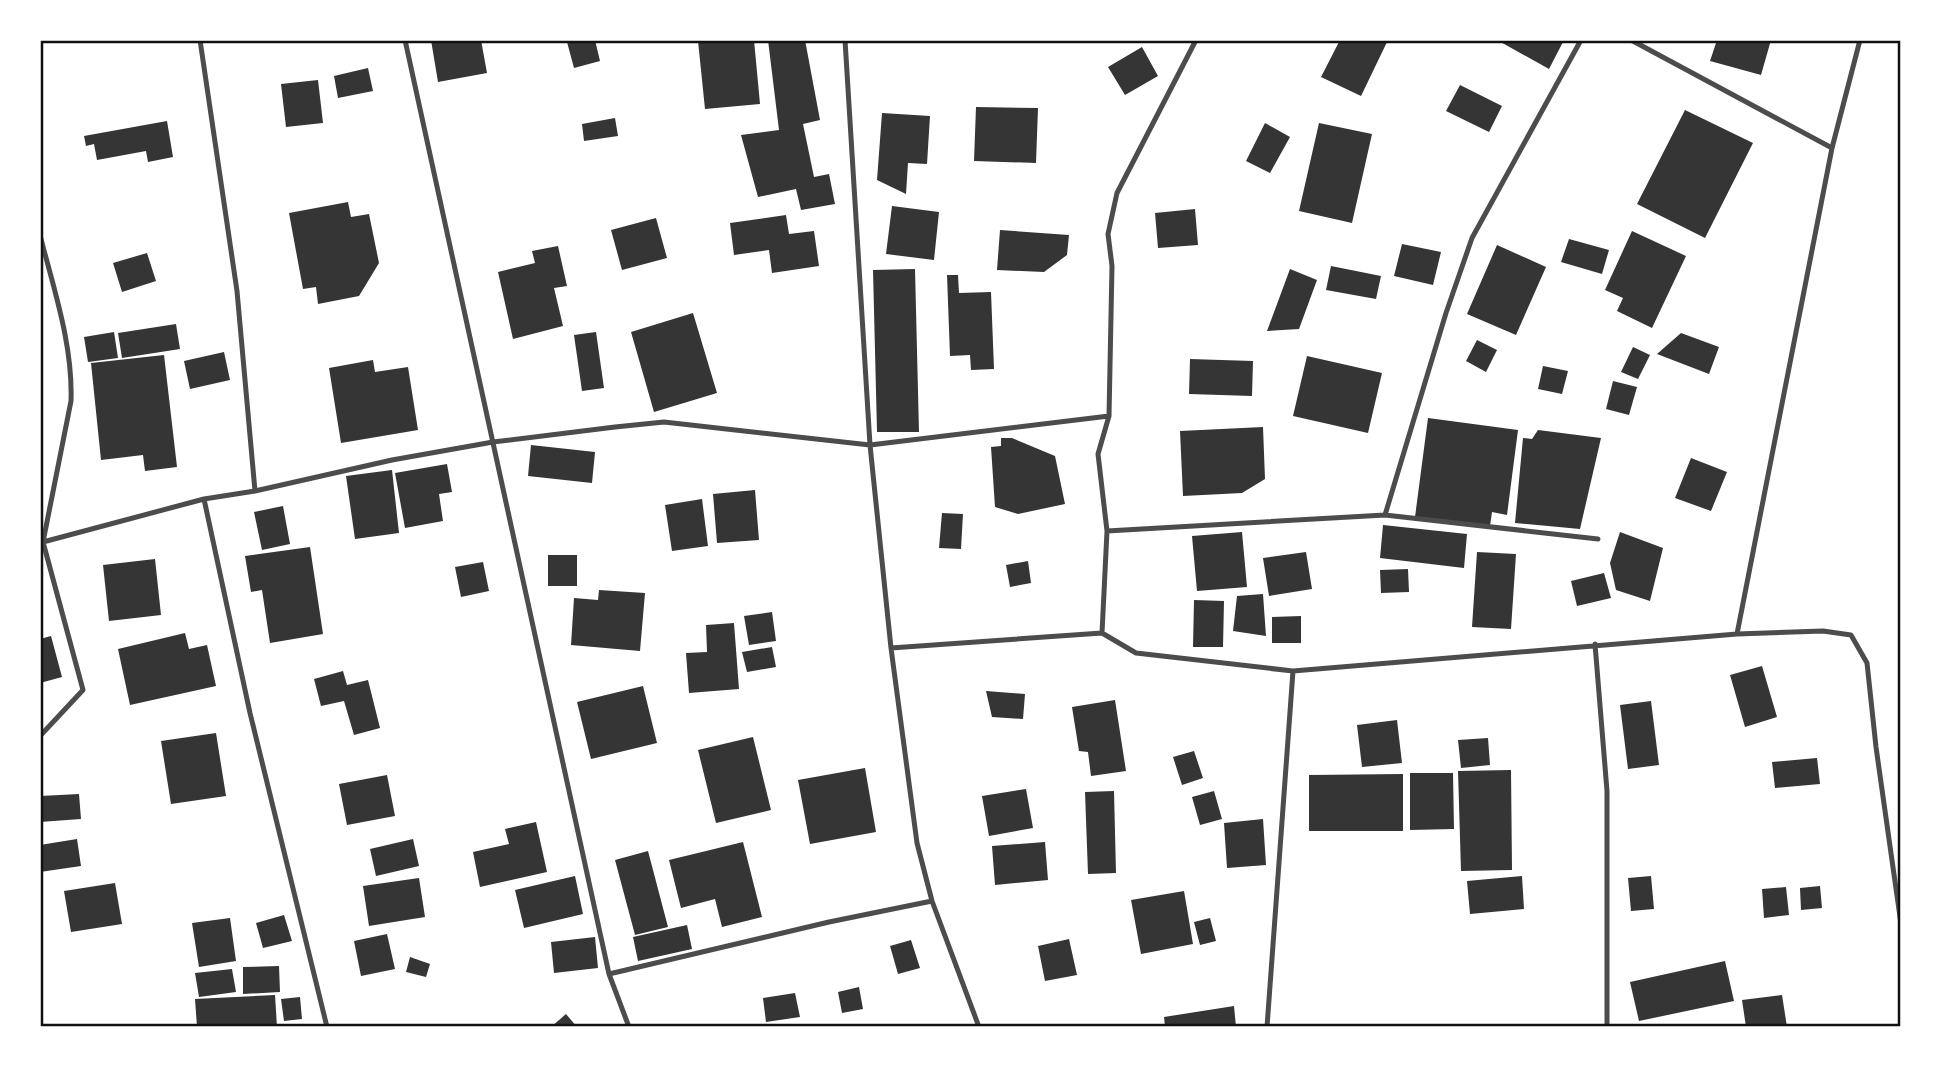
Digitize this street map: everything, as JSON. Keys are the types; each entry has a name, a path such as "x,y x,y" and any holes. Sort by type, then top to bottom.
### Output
{"lane":[{"path":"200,40 237,291 255,491"},
{"path":"405,40 609,974 629,1027"},
{"path":"845,40 870,445 891,648 917,843 932,901 979,1027"},
{"path":"1102,633 1107,531 1098,454 1109,416 1112,266 1108,234 1117,193 1196,40"},
{"path":"1385,515 1446,313 1472,238 1581,40"},
{"path":"1631,40 1832,148"},
{"path":"1737,634 1832,148 1860,40"},
{"path":"40,235 69,352 72,379 71,401 43,542 83,690 40,736"},
{"path":"43,542 204,499 493,442 664,422 870,445 1109,416"},
{"path":"204,499 250,713 327,1027"},
{"path":"1107,531 1385,515 1598,540"},
{"path":"891,648 1102,633 1136,653 1293,671 1737,634 1823,631 1851,635 1867,663 1901,924"},
{"path":"1595,645 1607,791 1607,1027"},
{"path":"1267,1027 1293,671"},
{"path":"609,974 829,922 932,901"}],"building":[{"path":"431,40 481,40 487,73 438,82"},
{"path":"595,40 600,61 574,68 567,42"},
{"path":"754,40 760,104 705,109 698,41"},
{"path":"768,40 805,40 820,120 803,124 814,177 829,174 835,204 801,210 796,189 758,197 741,135 779,130"},
{"path":"1340,40 1388,40 1361,96 1321,77"},
{"path":"1497,40 1564,40 1549,69"},
{"path":"1717,40 1771,40 1761,75 1710,61"},
{"path":"1142,47 1158,76 1125,95 1108,67"},
{"path":"368,68 373,91 338,98 334,76"},
{"path":"318,80 323,123 286,127 281,84"},
{"path":"1460,85 1502,106 1489,132 1446,111"},
{"path":"976,107 1038,108 1036,163 974,161"},
{"path":"1685,110 1753,143 1705,238 1637,204"},
{"path":"882,113 930,116 927,164 908,163 906,194 877,180"},
{"path":"615,118 618,136 584,141 582,124"},
{"path":"167,121 173,157 148,162 146,151 97,160 94,144 86,146 84,136"},
{"path":"1265,123 1290,137 1270,173 1246,161"},
{"path":"1319,123 1372,134 1352,223 1299,211"},
{"path":"348,202 351,217 369,214 379,263 359,296 318,304 316,287 303,289 289,213"},
{"path":"892,206 939,212 934,260 886,254"},
{"path":"1195,209 1198,245 1158,248 1155,213"},
{"path":"786,215 789,234 814,231 819,266 772,273 769,250 734,255 730,223"},
{"path":"656,218 667,258 622,270 611,230"},
{"path":"1000,230 1069,235 1067,255 1044,272 997,270"},
{"path":"1632,231 1686,256 1652,328 1617,311 1623,298 1605,290"},
{"path":"1569,239 1609,250 1602,274 1561,262"},
{"path":"1402,244 1441,252 1433,285 1394,276"},
{"path":"1497,245 1546,267 1516,335 1467,314"},
{"path":"558,246 567,286 554,288 563,326 513,339 498,272 535,263 532,251"},
{"path":"147,253 156,281 122,292 113,263"},
{"path":"1331,266 1381,276 1376,299 1326,290"},
{"path":"915,269 919,432 877,432 873,270"},
{"path":"1290,269 1317,280 1299,329 1267,331"},
{"path":"947,275 958,275 959,293 991,292 994,369 971,370 970,355 950,356"},
{"path":"693,313 717,393 654,412 631,332"},
{"path":"176,324 180,349 122,358 118,333"},
{"path":"114,332 118,358 88,362 84,337"},
{"path":"596,332 604,388 582,391 574,335"},
{"path":"1681,333 1719,347 1709,374 1657,354"},
{"path":"1477,340 1497,350 1486,372 1466,361"},
{"path":"1633,347 1650,355 1638,379 1621,372"},
{"path":"224,352 230,380 190,389 184,361"},
{"path":"164,355 177,467 145,471 143,455 101,460 91,363"},
{"path":"1307,356 1382,373 1368,433 1293,416"},
{"path":"1190,359 1253,361 1252,396 1189,394"},
{"path":"373,360 375,372 408,367 418,430 341,443 329,368"},
{"path":"1543,366 1568,371 1562,394 1538,389"},
{"path":"1613,381 1637,387 1629,415 1606,409"},
{"path":"1428,418 1518,430 1507,515 1492,512 1490,526 1415,517"},
{"path":"1263,427 1265,479 1242,493 1183,496 1180,431"},
{"path":"1538,430 1601,438 1580,529 1515,523 1523,438 1532,439"},
{"path":"1001,438 1012,438 1055,456 1065,504 1018,514 995,507 991,447 1001,446"},
{"path":"531,445 595,452 592,483 528,476"},
{"path":"1691,458 1727,472 1711,511 1675,498"},
{"path":"447,464 452,492 439,494 443,521 405,528 395,473"},
{"path":"392,470 399,533 355,539 346,476"},
{"path":"755,490 759,540 717,543 713,494"},
{"path":"702,499 708,546 672,551 665,505"},
{"path":"283,506 290,544 262,550 254,512"},
{"path":"942,513 963,514 961,549 939,548"},
{"path":"1383,525 1467,534 1464,568 1380,558"},
{"path":"1242,532 1247,587 1197,591 1192,536"},
{"path":"1620,532 1663,548 1650,601 1616,590 1610,563"},
{"path":"310,547 323,634 270,643 262,590 251,592 245,556"},
{"path":"1306,552 1312,589 1269,596 1263,558"},
{"path":"1477,552 1516,554 1511,629 1472,627"},
{"path":"548,555 577,555 577,586 548,586"},
{"path":"155,559 161,615 109,621 103,565"},
{"path":"1028,561 1031,583 1010,587 1006,565"},
{"path":"483,562 489,591 461,597 455,567"},
{"path":"1408,569 1409,592 1381,593 1380,570"},
{"path":"1604,573 1611,598 1577,606 1571,581"},
{"path":"599,590 645,593 640,651 571,645 574,598 598,600"},
{"path":"1263,594 1266,636 1233,631 1237,596"},
{"path":"1194,600 1224,601 1223,647 1193,647"},
{"path":"772,612 776,641 749,645 744,616"},
{"path":"1301,616 1301,643 1272,643 1272,617"},
{"path":"734,623 739,689 689,693 686,653 707,652 706,625"},
{"path":"185,633 189,649 207,645 216,686 130,705 118,649"},
{"path":"51,636 62,677 40,683 40,639"},
{"path":"772,647 776,667 747,672 742,652"},
{"path":"1762,666 1777,717 1745,727 1730,675"},
{"path":"343,671 347,685 368,680 380,728 354,735 344,701 321,706 314,679"},
{"path":"643,686 657,743 591,759 577,702"},
{"path":"986,691 1025,694 1023,719 992,717"},
{"path":"1115,700 1126,771 1091,776 1088,752 1079,751 1072,707"},
{"path":"1651,701 1659,765 1628,769 1620,705"},
{"path":"1397,720 1402,763 1362,767 1357,725"},
{"path":"216,733 226,796 171,804 161,741"},
{"path":"753,737 771,810 716,823 698,750"},
{"path":"1488,738 1490,765 1461,768 1458,740"},
{"path":"1194,751 1203,778 1182,785 1173,757"},
{"path":"1817,758 1820,784 1775,788 1772,762"},
{"path":"865,768 876,832 810,844 798,780"},
{"path":"1511,770 1512,870 1461,871 1458,771"},
{"path":"1410,773 1453,773 1454,829 1410,830"},
{"path":"1403,774 1403,831 1309,831 1309,775"},
{"path":"387,775 395,816 347,825 339,784"},
{"path":"1026,789 1033,828 989,836 982,796"},
{"path":"1114,791 1116,873 1088,874 1085,792"},
{"path":"1214,791 1222,819 1200,825 1192,797"},
{"path":"79,794 81,819 40,822 40,796"},
{"path":"1263,819 1266,865 1227,868 1224,823"},
{"path":"536,822 547,872 480,887 473,852 509,844 505,829"},
{"path":"77,839 81,866 40,872 40,845"},
{"path":"413,839 419,866 376,876 370,849"},
{"path":"743,842 762,917 722,927 715,899 681,908 669,860"},
{"path":"1045,842 1048,880 995,885 992,846"},
{"path":"648,851 668,927 635,935 615,860"},
{"path":"575,876 583,914 524,928 515,890"},
{"path":"1522,876 1524,909 1470,914 1467,881"},
{"path":"1651,876 1654,909 1631,911 1628,878"},
{"path":"419,878 425,917 369,926 363,886"},
{"path":"115,883 122,924 71,932 64,891"},
{"path":"1820,886 1822,908 1801,910 1800,888"},
{"path":"1786,887 1789,915 1764,918 1762,889"},
{"path":"1184,891 1193,944 1141,954 1131,900"},
{"path":"284,915 292,941 263,948 256,923"},
{"path":"230,918 236,961 199,967 192,923"},
{"path":"1210,918 1216,941 1200,945 1194,922"},
{"path":"687,925 692,949 638,961 633,937"},
{"path":"387,934 395,969 361,976 354,941"},
{"path":"595,937 598,968 554,973 551,942"},
{"path":"1069,939 1077,975 1045,981 1038,946"},
{"path":"911,940 920,968 898,974 890,946"},
{"path":"410,957 430,964 426,977 406,972"},
{"path":"1725,961 1734,1001 1639,1021 1630,982"},
{"path":"279,966 280,992 243,994 243,967"},
{"path":"232,969 236,992 199,997 195,973"},
{"path":"859,987 863,1009 842,1013 838,992"},
{"path":"795,993 800,1017 766,1022 763,998"},
{"path":"275,995 277,1027 197,1027 195,999"},
{"path":"1782,995 1787,1027 1746,1027 1742,1000"},
{"path":"300,997 302,1019 284,1021 281,999"},
{"path":"1234,1006 1236,1027 1165,1027 1164,1017"},
{"path":"566,1014 577,1027 551,1027"}]}
